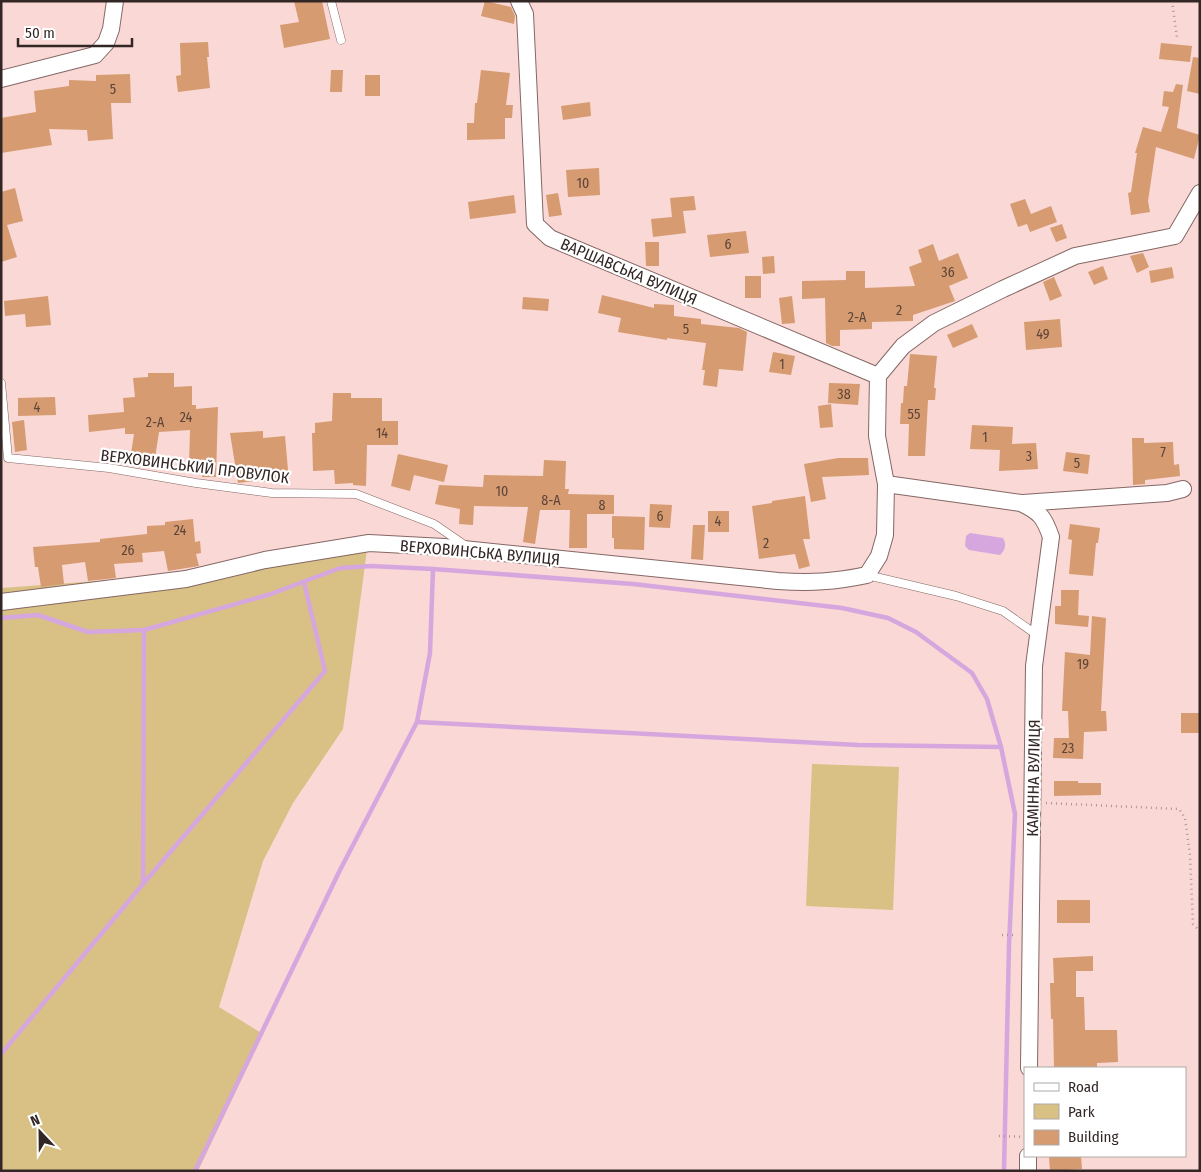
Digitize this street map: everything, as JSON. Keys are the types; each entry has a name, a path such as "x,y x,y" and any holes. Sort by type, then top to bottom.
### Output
{"street":[{"path":"1,79 95,55 106,43 111,30 116,1"},
{"name":"ВАРШАВСЬКА ВУЛИЦЯ","path":"519,1 525,14 536,224 550,238 878,376"},
{"path":"867,575 879,556 885,535 886,484 877,436 878,376 903,346 934,323 1003,288 1075,256 1175,236 1200,193"},
{"name":"КАМІННА ВУЛИЦЯ","path":"886,484 1021,503 1166,493 1183,489"},
{"name":"КАМІННА ВУЛИЦЯ","path":"1021,503 1036,510 1045,519 1051,537 1034,666 1029,1067"},
{"name":"ВЕРХОВИНСЬКА ВУЛИЦЯ","path":"1,602 186,579 265,560 369,542 471,550 778,581 838,581 867,575"},
{"path":"1028,1157 1028,1171"}],"lane":[{"path":"331,1 341,40"},
{"name":"ВЕРХОВИНСЬКИЙ ПРОВУЛОК","path":"1,383 8,458 109,468 196,483 272,493 356,494 434,524 471,550"},
{"path":"867,575 956,596 1003,612 1037,635"}],"path":[{"path":"1172,1 1177,38"},
{"path":"1032,801 1084,806 1179,809 1186,818 1190,855 1193,924 1200,931"},
{"path":"999,1136 1024,1137"}],"green space":[{"path":"369,535 343,729 293,803 263,861 219,1007 263,1034 198,1171 1,1171 1,588 152,577"},
{"path":"812,764 899,767 893,910 806,906"}],"shaded area":[{"path":"970,533 1003,538 1005,543 1004,549 1000,555 969,550 965,546 966,536"}],"building":[{"path":"294,1 322,1 330,39 284,48 280,25 299,22"},
{"path":"485,1 511,7 515,16 514,24 481,16"},
{"path":"208,42 209,57 207,57 210,88 178,92 176,76 181,75 180,43"},
{"path":"1161,43 1192,46 1190,62 1159,59"},
{"path":"1193,57 1200,58 1200,94 1187,91"},
{"path":"331,70 343,70 342,92 330,92"},
{"path":"481,70 510,73 506,105 513,105 512,118 505,118 505,139 467,140 467,123 474,123 475,103 477,103"},
{"path":"130,74 131,103 111,103 113,139 88,141 87,130 49,129 52,145 1,153 1,118 36,112 34,91 69,86 69,80 96,81 96,75"},
{"path":"365,75 380,75 380,96 365,96"},
{"path":"1176,84 1183,85 1177,128 1200,135 1194,159 1156,147 1148,201 1150,212 1131,215 1128,193 1131,192 1137,153 1135,153 1143,127 1161,132 1169,107 1162,106 1164,91 1173,92"},
{"path":"590,102 591,116 563,120 561,106"},
{"path":"599,168 600,195 568,197 566,170"},
{"path":"15,188 23,221 7,225 17,257 1,262 1,192"},
{"path":"558,193 562,215 549,217 546,195"},
{"path":"514,195 516,213 470,219 468,202"},
{"path":"694,196 696,210 683,211 686,233 653,237 651,219 672,217 670,198"},
{"path":"1025,199 1031,214 1051,206 1057,222 1030,232 1027,224 1018,227 1010,204"},
{"path":"1062,224 1067,238 1056,242 1050,228"},
{"path":"746,231 749,253 710,257 707,235"},
{"path":"645,242 659,242 659,266 646,266"},
{"path":"933,244 939,261 958,253 968,278 949,286 955,301 913,315 913,321 872,322 872,329 840,330 840,346 832,346 826,343 825,298 802,299 802,281 846,280 846,271 865,271 865,288 915,286 909,267 922,262 918,250"},
{"path":"1143,253 1149,267 1137,273 1130,256"},
{"path":"774,256 775,273 763,274 762,257"},
{"path":"1103,266 1108,279 1094,285 1088,272"},
{"path":"1172,267 1174,278 1151,283 1149,271"},
{"path":"745,276 761,276 761,298 745,298"},
{"path":"1054,277 1062,296 1050,301 1043,282"},
{"path":"602,295 654,308 654,304 674,305 674,316 701,319 701,324 739,328 747,332 743,371 719,369 717,387 703,385 705,370 702,370 706,343 667,338 667,340 618,332 621,318 598,313"},
{"path":"48,296 51,325 26,327 25,314 5,316 4,301"},
{"path":"792,296 795,323 782,324 779,298"},
{"path":"523,297 549,299 548,311 522,309"},
{"path":"1060,319 1062,347 1026,350 1024,322"},
{"path":"972,324 978,337 953,348 947,335"},
{"path":"773,352 795,356 791,375 769,372"},
{"path":"910,354 937,356 934,388 936,388 935,400 928,400 925,456 908,456 909,424 900,424 901,403 903,403 904,386 907,386"},
{"path":"148,373 174,373 174,387 192,386 192,405 196,405 196,409 218,407 216,477 202,477 202,465 189,465 190,430 159,432 154,464 130,460 134,434 125,434 125,428 89,432 88,415 124,412 123,398 135,397 133,378 148,377"},
{"path":"829,383 860,384 858,405 828,403"},
{"path":"333,393 351,393 351,398 382,398 382,421 398,421 398,445 367,445 366,486 353,485 353,483 335,484 334,470 313,471 312,433 315,433 315,423 332,421"},
{"path":"55,397 56,415 18,416 18,398"},
{"path":"831,404 833,427 820,428 818,406"},
{"path":"24,420 27,450 15,452 12,422"},
{"path":"972,425 1013,427 1012,444 1036,443 1038,469 999,471 1000,450 970,449"},
{"path":"263,431 263,438 285,436 289,481 261,482 261,480 238,483 230,433"},
{"path":"1132,438 1144,438 1144,443 1173,442 1174,465 1179,464 1180,476 1145,480 1145,484 1133,485"},
{"path":"1066,452 1090,455 1088,474 1063,471"},
{"path":"398,454 448,465 444,482 414,475 410,491 391,486"},
{"path":"838,458 868,458 869,475 822,477 826,499 811,502 804,464"},
{"path":"544,460 566,461 565,489 569,489 568,494 614,495 614,514 587,514 587,548 569,548 570,510 540,510 535,544 523,542 528,507 474,506 473,525 459,524 460,509 435,504 439,485 483,487 484,475 543,476"},
{"path":"805,496 810,539 803,539 810,566 799,569 795,554 759,559 752,506"},
{"path":"650,504 672,505 670,528 649,527"},
{"path":"708,511 729,511 729,532 708,532"},
{"path":"612,516 645,517 644,550 614,549"},
{"path":"193,519 195,542 200,541 201,553 196,554 199,566 168,571 164,551 142,553 143,562 114,564 116,578 88,581 85,562 62,565 64,584 41,587 38,567 35,567 33,547 100,542 100,539 147,534 147,526 165,525 165,522"},
{"path":"1070,524 1100,528 1098,543 1096,543 1093,576 1069,574 1072,540 1068,539"},
{"path":"693,525 705,525 703,560 691,559"},
{"path":"1061,590 1079,590 1078,615 1089,616 1088,627 1055,624 1055,606 1061,606"},
{"path":"1092,616 1106,618 1101,711 1106,711 1107,731 1084,732 1083,759 1053,758 1054,738 1069,738 1068,711 1062,711 1065,652 1090,655"},
{"path":"1181,713 1200,713 1200,733 1181,733"},
{"path":"1054,781 1101,783 1101,795 1054,796"},
{"path":"1057,900 1090,900 1090,923 1057,923"},
{"path":"1093,956 1093,971 1076,971 1076,997 1084,997 1085,1030 1117,1030 1118,1062 1097,1063 1097,1067 1054,1067 1050,983 1054,983 1053,958"},
{"path":"1049,1157 1081,1157 1082,1169 1050,1171"}],"waterway":[{"path":"143,884 144,630 271,594 340,568 371,566 633,584 842,608 888,618 916,632 972,673 987,699 1001,747 1015,814 1009,945 1004,1171"},
{"path":"195,1171 339,872 417,722 430,653 433,569"},
{"path":"1,1054 325,671 304,582"},
{"path":"1,618 38,615 88,632 144,630"},
{"path":"417,722 858,745 1001,747"}]}
